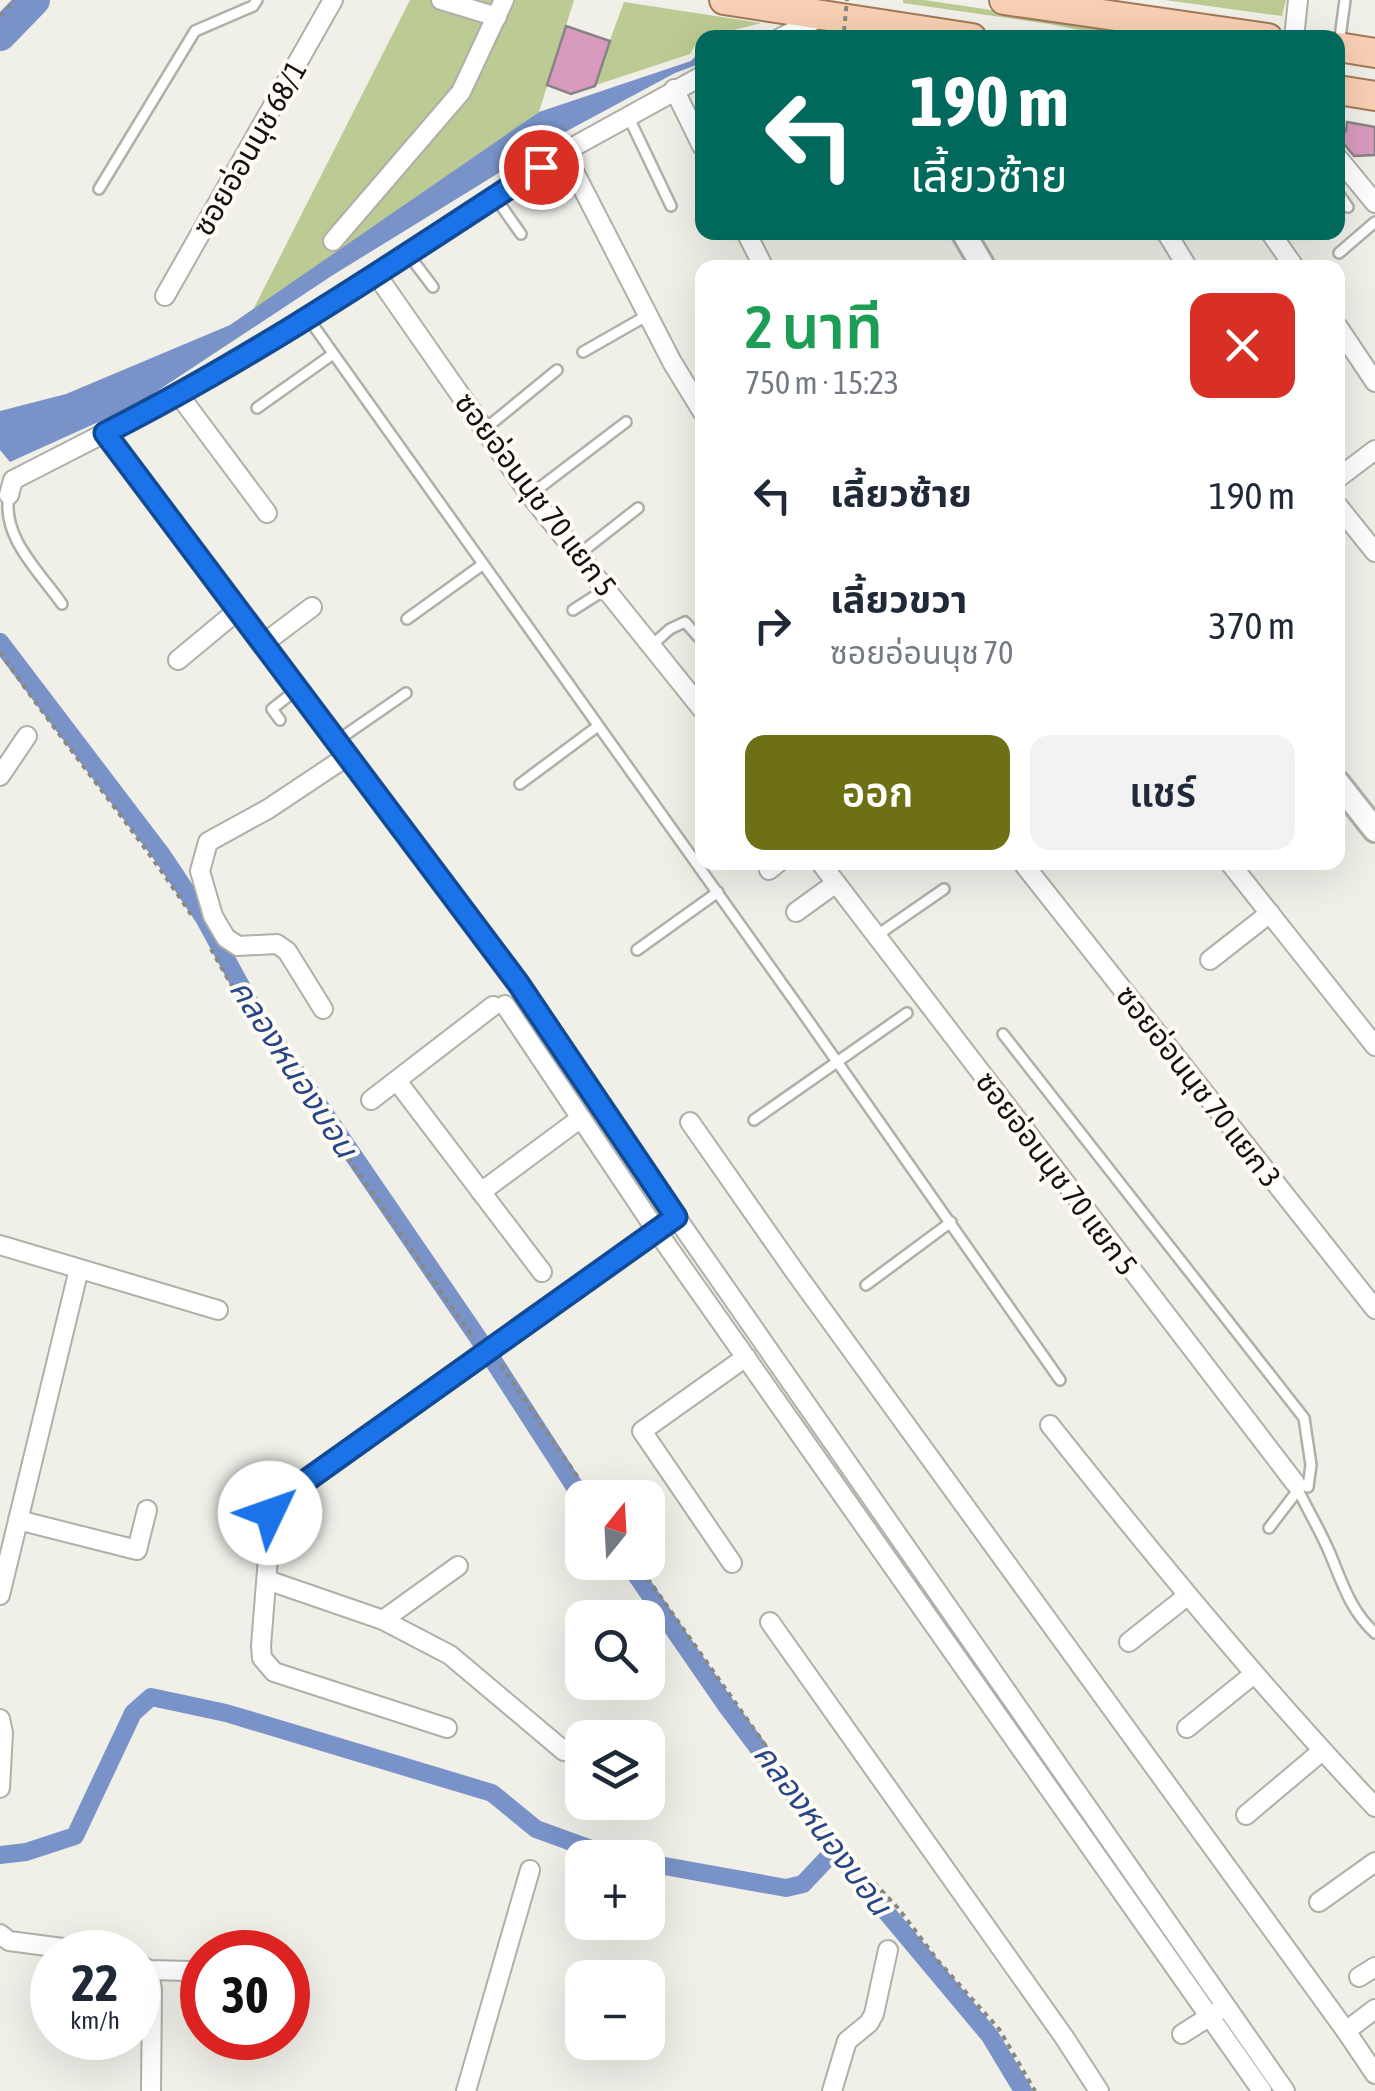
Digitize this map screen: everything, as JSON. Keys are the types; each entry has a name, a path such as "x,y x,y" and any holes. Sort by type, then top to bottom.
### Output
{"main road":[{"path":"724,0 928,30"},
{"path":"1004,0 1212,30"},
{"path":"1345,49 1375,53"},
{"path":"1345,91 1375,96"}],"street":[{"name":"ซอยอ่อนนุช 68/1","path":"165,296 333,0"},
{"path":"332,241 461,92 500,8 442,0"},
{"path":"1295,30 1298,0"},
{"path":"800,30 838,15"},
{"path":"9,495 13,480 179,396 308,318 564,152 695,80"},
{"path":"674,90 695,132"},
{"path":"564,152 695,399"},
{"path":"1345,167 1375,203"},
{"name":"ซอยอ่อนนุช 70 แยก 5","path":"376,274 530,495 695,700"},
{"path":"1345,337 1375,382"},
{"path":"179,396 267,513"},
{"path":"105,433 518,983 676,1217 1285,2091"},
{"path":"1345,473 1375,450"},
{"path":"1345,515 1375,552"},
{"path":"263,644 312,607"},
{"path":"178,660 237,612"},
{"path":"0,776 27,736"},
{"path":"323,1009 287,951 277,944 238,946 226,938 213,916 200,872 208,842 268,809 343,748"},
{"path":"1345,792 1375,830"},
{"name":"ซอยอ่อนนุช 70 แยก 5","path":"826,870 1295,1483"},
{"name":"ซอยอ่อนนุช 70 แยก 3","path":"1028,870 1375,1309"},
{"path":"1236,870 1375,1046"},
{"path":"796,912 836,883"},
{"path":"1210,960 1270,912"},
{"path":"371,1100 499,1006 1262,2091"},
{"path":"397,1082 542,1272"},
{"path":"481,1192 581,1118"},
{"path":"690,1122 1375,2074"},
{"path":"447,1728 274,1672 262,1658 270,1513 276,1502 481,1349 502,1340 676,1217"},
{"path":"0,1246 218,1310"},
{"path":"0,1595 79,1269"},
{"path":"732,1563 642,1431 746,1358"},
{"path":"1050,1424 1187,1596 1375,1807"},
{"path":"18,1520 137,1550 147,1510"},
{"path":"383,1620 458,1566"},
{"path":"267,1580 383,1620 450,1655 564,1751"},
{"path":"1129,1642 1187,1596"},
{"path":"770,1622 1064,2037 1098,2091"},
{"path":"1187,1728 1254,1674"},
{"path":"0,1719 4,1733 0,1788"},
{"path":"1246,1815 1322,1751"},
{"path":"1318,1902 1375,1862"},
{"path":"466,2091 530,1870"},
{"path":"0,1934 9,1941 30,1944"},
{"path":"832,2091 846,2041 869,2023 874,2014 888,1950"},
{"path":"1182,2034 1226,2005"},
{"path":"1346,2031 1375,2009"},
{"path":"151,2060 151,2091"}],"lane":[{"path":"98,189 195,31 253,6 257,0"},
{"path":"1341,30 1346,0"},
{"path":"628,116 671,206"},
{"path":"495,196 521,234"},
{"path":"1345,203 1348,207"},
{"path":"1339,253 1375,222"},
{"path":"408,254 432,287"},
{"path":"583,352 648,315"},
{"path":"308,318 695,860"},
{"path":"256,408 333,354"},
{"path":"485,429 558,370"},
{"path":"530,495 626,422"},
{"path":"9,495 6,515 15,539 62,604"},
{"path":"578,556 638,508"},
{"path":"407,619 482,565"},
{"path":"573,610 606,589"},
{"path":"652,645 685,622 695,634"},
{"path":"280,720 272,709 298,688"},
{"path":"343,748 406,693"},
{"path":"520,784 598,726"},
{"path":"702,870 1060,1380"},
{"path":"876,936 944,889"},
{"path":"637,950 718,892"},
{"path":"754,1120 907,1013"},
{"path":"1004,1034 1304,1418 1312,1465 1308,1486 1295,1483"},
{"path":"866,1284 950,1222"},
{"path":"1269,1528 1295,1494 1295,1483"},
{"path":"1295,1483 1331,1554 1343,1591 1375,1633"}],"path":[{"path":"0,16 14,0"},
{"path":"0,652 48,724 154,856 197,922"},
{"path":"206,938 249,1016 481,1349"},
{"path":"500,1364 580,1480"},
{"path":"649,1580 784,1774 846,1853 898,1908 998,2029 1035,2091"}],"green space":[{"path":"410,0 574,0 539,112 253,310"},
{"path":"924,0 1126,30 1079,30 903,3"},
{"path":"1165,0 1286,0 1282,16"},
{"path":"624,2 761,23 734,30 695,30 695,46 690,54 593,86"}],"water":[{"path":"695,57 695,66 567,131 333,275 136,405 10,462 0,450 0,411 66,394 230,325 539,112"}],"building":[{"path":"566,26 610,41 595,86 571,94 547,85"},
{"path":"1347,122 1375,127 1375,155 1354,156 1345,145"}],"waterway":[{"name":"คลองหนองบอน","path":"0,35 34,0"},
{"name":"คลองหนองบอน","path":"0,642 162,855 204,918 254,1010 570,1480"},
{"name":"คลองหนองบอน","path":"639,1580 725,1704 841,1858 990,2036 1023,2091"},
{"path":"0,1855 26,1852 75,1836 133,1713 151,1697 226,1713 492,1793 536,1829 566,1840"},
{"path":"665,1866 786,1888 803,1884 835,1850"}],"route":[{"path":"270,1513 276,1502 676,1217 518,983 105,433 179,396 308,318 541,167"}]}
